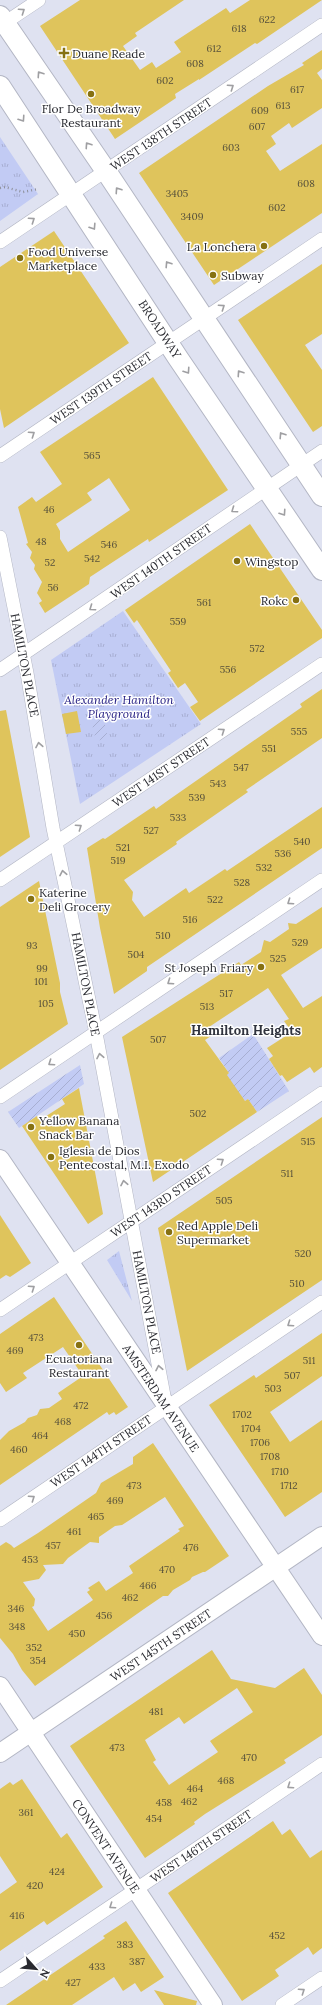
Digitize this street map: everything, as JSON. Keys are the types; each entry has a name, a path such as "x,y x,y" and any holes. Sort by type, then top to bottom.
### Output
{"main road":[{"path":"2,22 106,172 322,496"},
{"name":"BROADWAY","path":"0,86 168,343 322,570"},
{"name":"AMSTERDAM AVENUE","path":"0,1159 322,1636"},
{"name":"WEST 145TH STREET","path":"0,1753 322,1536"},
{"name":"CONVENT AVENUE","path":"0,1686 213,2005"}],"street":[{"path":"2,22 39,0"},
{"name":"WEST 138TH STREET","path":"0,242 322,25"},
{"name":"WEST 139TH STREET","path":"0,456 322,239"},
{"name":"WEST 140TH STREET","path":"0,670 322,451"},
{"name":"HAMILTON PLACE","path":"0,537 23,655 56,842 96,1033 166,1407"},
{"name":"WEST 141ST STREET","path":"0,880 322,664"},
{"path":"0,1097 322,880"},
{"name":"WEST 143RD STREET","path":"0,1310 322,1092"},
{"name":"WEST 144TH STREET","path":"0,1520 322,1302"},
{"name":"WEST 146TH STREET","path":"0,1981 322,1764"},
{"path":"282,2005 322,1978"}],"path":[{"path":"0,188 5,187 23,192 38,189"}],"green space":[{"path":"0,137 38,194 0,221"},
{"name":"Alexander Hamilton Playground","path":"123,611 201,724 80,804 51,660"},
{"path":"103,717 108,738 96,741 91,720"},
{"path":"253,1034 289,1091 257,1112 248,1099 245,1101 225,1076 229,1073 219,1058"},
{"path":"80,1065 84,1084 19,1128 8,1112"},
{"path":"119,1251 132,1301 107,1260"}],"building":[{"path":"80,0 184,0 135,33 137,36 123,46 140,70 152,62 156,68 181,52 174,42 226,8 230,13 250,0 322,0 257,44 255,43 175,94 176,98 115,139 40,26"},
{"path":"322,50 322,69 317,73 322,80 322,108 292,128 289,123 271,136 276,144 266,151 280,171 322,144 322,213 214,285 139,173 268,86 304,65 302,63"},
{"path":"54,231 129,343 4,428 0,409 0,267"},
{"path":"322,264 322,334 305,345 322,370 322,426 313,432 238,320"},
{"path":"153,377 228,490 149,542 148,539 90,577 89,584 45,613 39,603 42,601 37,593 42,582 34,569 35,565 30,558 32,552 26,544 28,543 18,507 32,497 36,502 62,484 40,452","holes":["109,478 130,510 68,552 60,539 60,531 56,524 92,500 87,493"]},
{"path":"250,524 322,630 322,638 200,721 190,707 198,702 185,683 178,688 168,673 171,671 137,620 134,623 125,610"},
{"path":"322,689 322,738 246,790 248,792 176,842 177,844 124,880 133,892 132,900 144,917 186,888 189,893 225,869 227,871 322,807 322,848 147,967 147,971 114,994 100,928 87,848 103,838 105,839 154,806 156,809 302,707 300,704"},
{"path":"6,710 30,837 0,857 0,711"},
{"path":"77,711 81,732 66,734 62,714"},
{"path":"39,881 60,983 60,992 68,1024 0,1070 0,907"},
{"path":"322,907 322,948 281,975 303,1008 322,996 322,1067 314,1073 310,1067 287,1082 282,1075 280,1076 269,1059 273,1056 267,1048 292,1032 284,1021 289,1019 268,988 209,1027 214,1034 205,1040 229,1073 227,1075 245,1101 248,1099 257,1112 153,1182 122,1037 239,962 241,965 261,952 264,940 270,942 289,929 288,923 296,924"},
{"path":"79,1088 103,1214 88,1224 22,1126 37,1116 40,1120 65,1104 62,1099"},
{"path":"322,1117 322,1280 187,1371 158,1228"},
{"path":"0,1215 31,1263 10,1277 6,1275 0,1279"},
{"path":"54,1297 128,1407 116,1415 114,1412 109,1415 107,1412 0,1485 0,1440 9,1431 25,1422 28,1418 37,1415 40,1409 49,1408 62,1399 58,1393 83,1376 63,1347 23,1373 27,1378 6,1392 0,1383 0,1334"},
{"path":"322,1333 322,1376 270,1412 290,1442 322,1420 322,1492 285,1517 209,1405 254,1375 256,1378"},
{"path":"153,1443 229,1556 205,1572 192,1577 190,1580 173,1590 168,1596 163,1596 35,1686 0,1638 0,1546 6,1542 14,1548 38,1533 96,1493 101,1483 133,1464 133,1457","holes":["165,1497 184,1526 178,1529 180,1531 129,1566 133,1573 106,1591 99,1581 88,1588 90,1590 87,1592 93,1600 48,1631 32,1607 34,1606 35,1599 23,1582 39,1579 46,1570 43,1565 63,1564 68,1558 90,1542 99,1543 99,1537 115,1526 122,1525"]},
{"path":"212,1650 231,1679 275,1688 304,1668 322,1695 322,1735 284,1760 286,1763 205,1814 194,1822 195,1824 145,1858 70,1746","holes":["237,1688 253,1712 210,1741 218,1752 169,1785 153,1762 156,1760 145,1740 179,1717 184,1724"]},
{"path":"22,1779 61,1838 67,1833 103,1887 47,1925 44,1921 0,1951 0,1894 17,1882 0,1856 0,1789 10,1782 13,1785"},
{"path":"273,1821 282,1835 290,1829 310,1858 322,1850 322,1948 313,1955 308,1947 275,1970 279,1976 242,2001 168,1893"},
{"path":"126,1921 164,1977 141,1992 135,1983 123,1991 114,1977 72,2005 6,2005 105,1938 103,1936"},
{"path":"154,1990 197,2001 196,2005 164,2005"}],"place":[{"name":"Duane Reade","path":"64,53"},
{"name":"Flor De Broadway Restaurant","path":"91,94"},
{"name":"La Lonchera","path":"264,246"},
{"name":"Food Universe Marketplace","path":"20,258"},
{"name":"Subway","path":"213,275"},
{"name":"Wingstop","path":"237,561"},
{"name":"Rokc","path":"296,600"},
{"name":"Katerine Deli Grocery","path":"31,899"},
{"name":"St Joseph Friary","path":"261,967"},
{"name":"Yellow Banana Snack Bar","path":"31,1127"},
{"name":"Iglesia de Dios Pentecostal, M.I. Exodo","path":"51,1157"},
{"name":"Red Apple Deli Supermarket","path":"169,1232"},
{"name":"Ecuatoriana Restaurant","path":"79,1345"}],"district":[{"name":"Hamilton Heights","path":"246,1030"}]}
